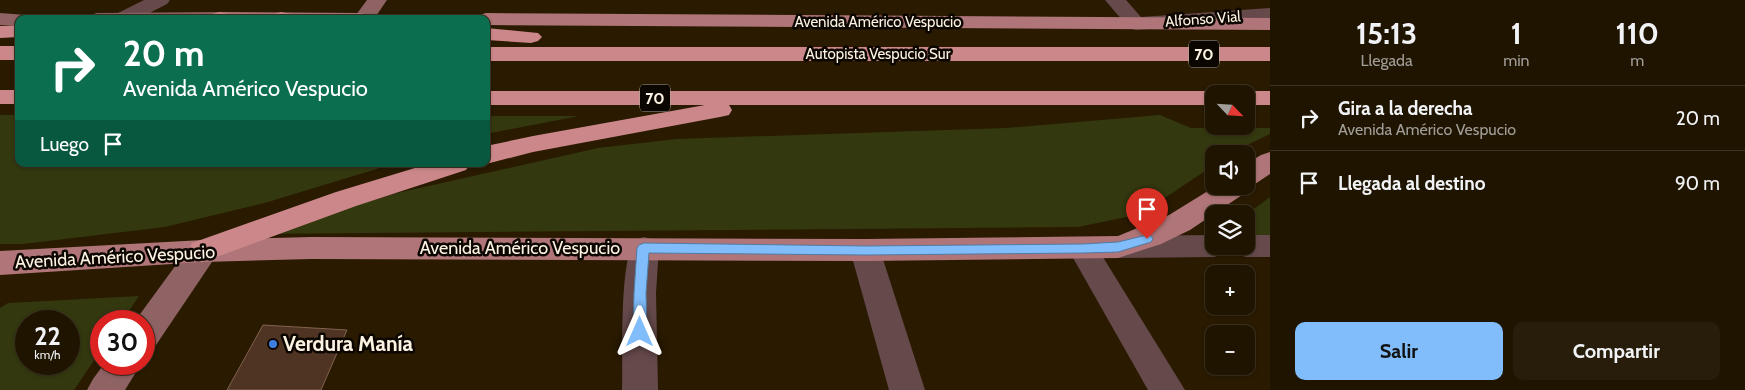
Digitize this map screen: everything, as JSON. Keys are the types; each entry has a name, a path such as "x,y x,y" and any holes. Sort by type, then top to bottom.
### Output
{"highway":[{"path":"0,32 15,31"},
{"path":"490,34 749,54"},
{"path":"0,53 15,53"},
{"name":"Autopista Vespucio Sur","path":"490,54 1270,54"},
{"path":"0,97 15,97"},
{"name":"70","path":"490,98 1205,98"},
{"path":"490,154 542,142 721,110 824,98"},
{"path":"1255,98 1270,98"},
{"path":"203,251 346,199 447,167"}],"main road":[{"path":"365,15 377,0"},
{"path":"0,19 15,19"},
{"name":"Avenida Américo Vespucio","path":"490,20 1270,24"},
{"path":"1255,171 1270,161"},
{"name":"Avenida Américo Vespucio","path":"0,263 203,251 311,248 1083,249 1118,247 1147,239 1201,212 1223,195"},
{"path":"155,319 203,251"},
{"path":"105,390 116,375"}],"street":[{"path":"129,15 160,0"},
{"path":"1115,0 1136,24"},
{"name":"Alfonso Vial","path":"1136,24 1270,14"},
{"path":"1118,247 1205,246"},
{"path":"1255,246 1270,246"},
{"path":"640,390 640,293 644,248"},
{"path":"1083,249 1167,390"},
{"path":"866,250 907,390"}],"green space":[{"path":"0,115 15,115 15,167 383,167 268,202 165,227 23,244 0,244"},
{"path":"1160,115 1191,128 1205,128 1205,135 1255,135 1255,128 1270,128 1270,134 1247,145 1205,145 1205,171 1141,214 1078,227 256,234 397,193 598,148 676,139 1006,128"},
{"path":"490,116 579,116 490,133"},
{"path":"1270,197 1270,238 1255,238 1255,208"},
{"path":"139,296 129,310 90,310 90,366 74,390 0,390 0,308 8,303"}],"building":[{"path":"263,325 347,330 321,390 227,390"}],"place":[{"name":"Verdura Manía","path":"273,344"}],"route":[{"path":"640,332 640,293 644,248 1083,249 1118,247 1147,239"}]}
